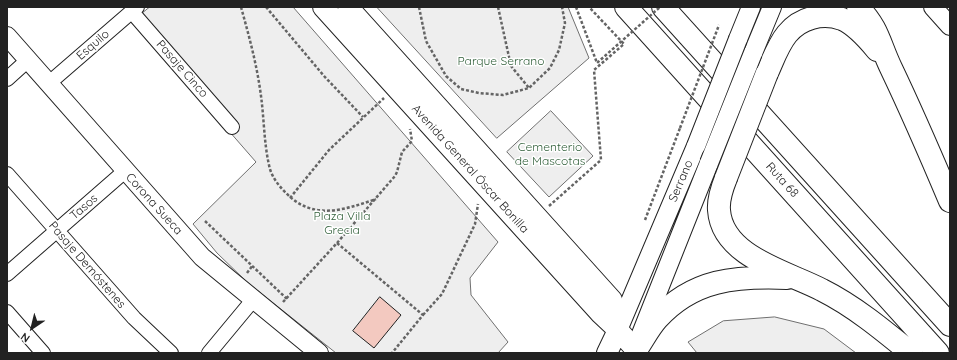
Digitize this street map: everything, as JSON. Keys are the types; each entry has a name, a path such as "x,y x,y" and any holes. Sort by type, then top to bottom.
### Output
{"highway":[{"name":"Ruta 68","path":"626,7 938,353"},
{"path":"663,7 950,325"},
{"path":"858,7 868,18 880,37 889,64 950,201"},
{"path":"889,64 869,40 843,19 815,17 797,24 787,34 767,73 720,195 719,211 722,225 728,235 746,253 841,301 911,353"},
{"path":"636,352 655,321 667,309 691,292 721,280 739,278 798,279"}],"main road":[{"name":"Avenida General Óscar Bonilla","path":"323,7 601,314 618,330 636,352"},
{"name":"Avenida General Óscar Bonilla","path":"348,7 612,300 618,330"},
{"name":"Serrano","path":"607,353 618,330"}],"street":[{"name":"Serrano","path":"618,330 696,146 751,7"},
{"name":"Serrano","path":"636,352 649,310 772,7"},
{"path":"933,7 950,26"},
{"name":"Esquilo","path":"48,84 134,9"},
{"name":"Pasaje Cinco","path":"134,9 232,127"},
{"name":"Corona Sueca","path":"7,36 125,171 202,256 270,314 319,353"},
{"path":"7,79 28,60"},
{"name":"Tasos","path":"7,274 125,171"},
{"name":"Pasaje Demóstenes","path":"7,174 134,318 171,353"},
{"path":"209,353 254,300"},
{"path":"7,312 43,353"}],"path":[{"path":"241,7 258,74 269,165 276,183 290,198 303,206 318,210 332,211 350,208 376,199"},
{"path":"266,7 363,118"},
{"path":"418,7 426,41 446,76 461,89 479,93 503,94 529,88 550,68 559,50 566,23 562,7"},
{"path":"498,7 511,66 529,88"},
{"path":"576,7 597,63 660,7"},
{"path":"537,216 601,160 594,70 624,44 589,7"},
{"path":"644,223 719,25"},
{"path":"290,198 329,150 396,87"},
{"path":"270,314 287,299 376,199 397,172 402,152 412,141 406,111 411,103"},
{"path":"392,353 442,294 475,224 479,200 488,188"},
{"path":"205,221 287,299"},
{"path":"337,243 423,315"}],"green space":[{"name":"Plaza Villa Grecia","path":"150,7 293,7 498,242 470,278 471,295 508,342 498,353 336,353 248,283 217,253 193,224 256,162 133,21"},
{"name":"Parque Serrano","path":"377,7 568,7 589,58 497,138"},
{"name":"Cementerio de Mascotas","path":"551,111 593,156 549,197 507,152"},
{"path":"775,317 824,329 856,353 697,353 688,342 723,321"}],"building":[{"path":"380,297 401,315 374,348 353,331"}]}
